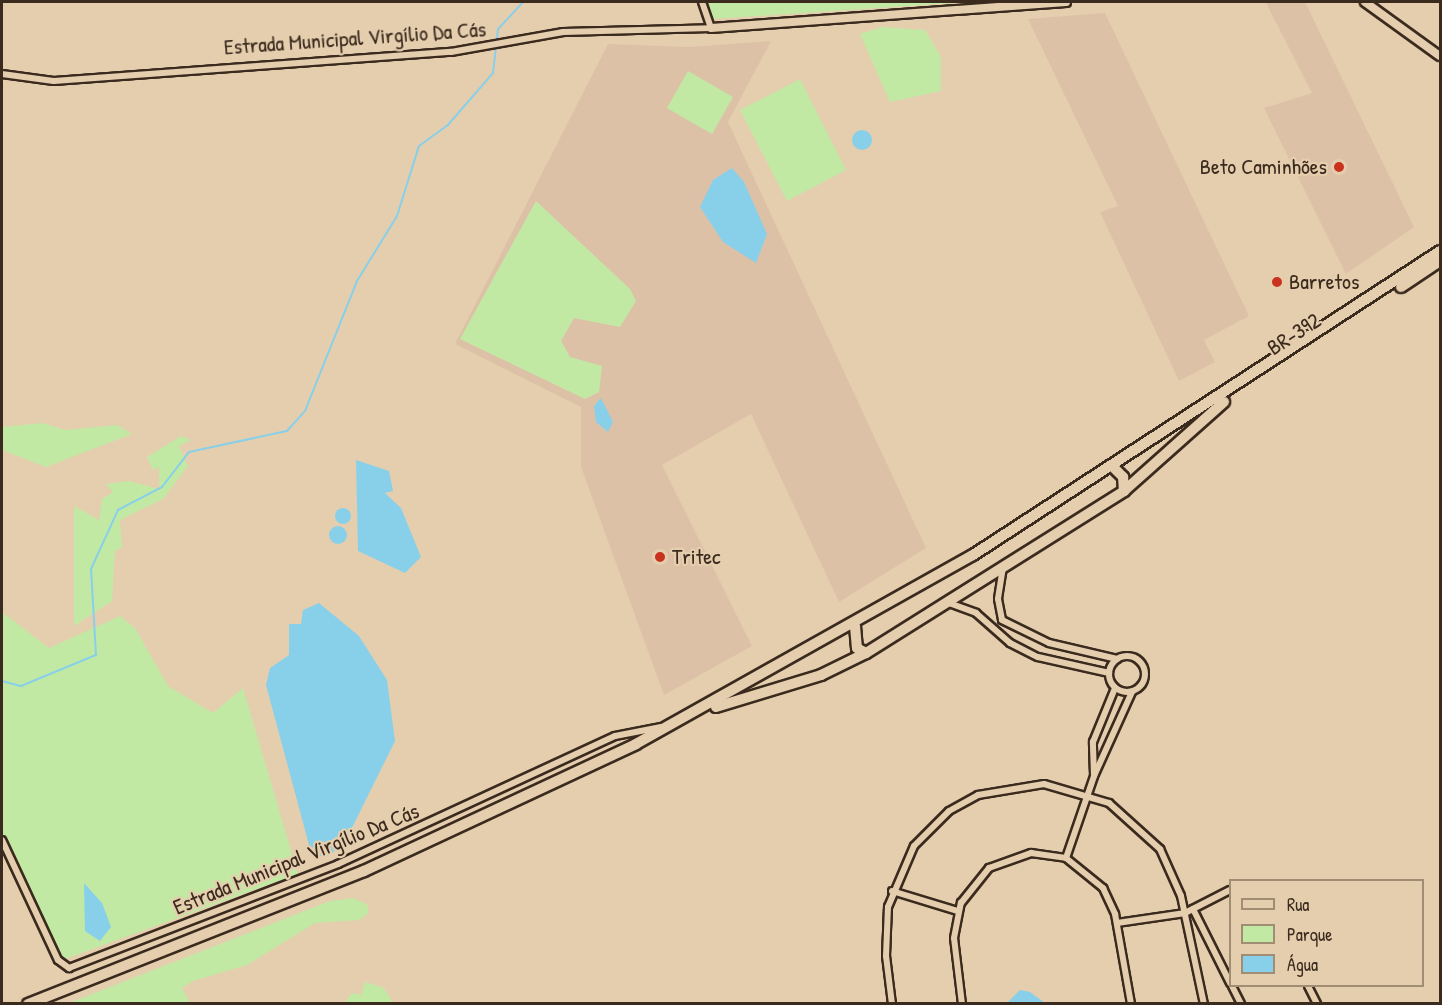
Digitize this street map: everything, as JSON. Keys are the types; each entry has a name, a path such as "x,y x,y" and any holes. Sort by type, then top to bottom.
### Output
{"highway":[{"name":"BR-392","path":"28,1004 364,871 556,785 670,726 855,626 1112,466 1440,250"},
{"name":"BR-392","path":"37,1004 304,900 502,815 718,706 821,675 866,653 1124,491 1228,400 1440,261"},
{"path":"1112,466 1124,477 1124,491"},
{"path":"855,626 857,648 866,653"}],"street":[{"path":"702,2 711,28 1066,2"},
{"path":"1365,2 1378,6 1440,56"},
{"name":"Estrada Municipal Virgílio Da Cás","path":"2,74 54,81 451,52 563,32 711,28"},
{"path":"1004,567 998,599 1002,620 1049,644 1117,659 1134,658 1143,667 1142,684 1132,692 1094,776 1066,858"},
{"path":"949,603 975,613 1010,643 1038,657 1109,673"},
{"path":"1109,673 1117,659"},
{"path":"1094,776 1093,742 1115,688 1109,673"},
{"path":"1115,688 1132,692"},
{"name":"Estrada Municipal Virgílio Da Cás","path":"2,840 58,960 69,968 331,867 615,736 670,726"},
{"path":"892,1004 886,956 892,891 924,833 963,802 1027,784 1088,793 1124,812 1149,836 1176,879 1204,1004"},
{"path":"962,1004 955,955 958,911 975,880 996,863 1031,853 1066,858 1103,888 1117,923 1131,1004"},
{"path":"892,891 958,911"},
{"path":"1117,923 1185,912 1229,891"},
{"path":"1193,909 1229,980"},
{"path":"1232,987 1241,1004"},
{"path":"1308,987 1317,1004"}],"shaded area":[{"name":"Beto Caminhões","path":"1305,2 1414,227 1346,274 1264,108 1312,93 1266,3"},
{"path":"1105,13 1249,316 1204,340 1215,362 1179,381 1100,212 1118,206 1028,19"},
{"path":"771,41 728,122 926,548 839,602 751,414 662,465 752,646 664,695 581,467 581,407 455,344 608,44 690,47"}],"green space":[{"path":"706,2 969,2 713,19"},
{"path":"882,27 925,30 941,57 941,91 890,102 860,34"},
{"path":"688,71 733,97 712,134 667,108"},
{"path":"800,79 846,170 787,201 740,110"},
{"path":"536,201 630,289 636,301 620,327 574,318 561,341 570,357 602,366 599,392 585,399 460,339"},
{"path":"43,423 65,430 117,425 132,434 46,467 2,450 2,427"},
{"path":"181,436 191,440 179,446 188,466 163,499 120,520 122,547 115,551 112,601 74,626 74,506 99,520 102,499 113,492 106,484 129,481 159,489 159,467 153,470 147,457"},
{"path":"2,612 49,648 120,616 135,628 168,686 213,713 243,688 298,874 60,961 2,831"},
{"path":"353,898 367,904 369,913 359,920 315,923 247,965 193,981 182,988 190,1003 69,1003 330,901"},
{"path":"365,982 384,988 393,1003 344,1003 352,993 361,995"}],"water":[{"path":"862,130 869,133 872,140 869,147 862,150 855,147 852,140 855,133"},
{"path":"732,168 744,182 767,234 756,263 723,242 700,207 713,180"},
{"path":"601,398 613,422 608,432 596,422 594,406"},
{"path":"356,460 389,471 393,491 385,493 401,508 421,557 405,573 358,551"},
{"path":"343,508 351,516 343,524 335,516"},
{"path":"338,526 344,529 347,535 344,541 338,544 332,541 329,535 332,529"},
{"path":"319,603 359,636 387,680 395,741 343,846 327,856 312,856 266,685 270,668 289,655 289,624 301,624 303,610"},
{"path":"84,883 102,903 111,927 100,941 85,931"},
{"path":"1020,990 1030,992 1045,1003 1007,1003"}],"waterway":[{"path":"2,681 21,686 96,655 91,569 118,510 162,487 189,452 287,431 305,411 357,281 397,216 419,146 447,126 493,73 498,29 523,2"}],"place":[{"name":"Beto Caminhões","path":"1339,167"},
{"name":"Barretos","path":"1277,282"},
{"name":"Tritec","path":"660,557"}]}
